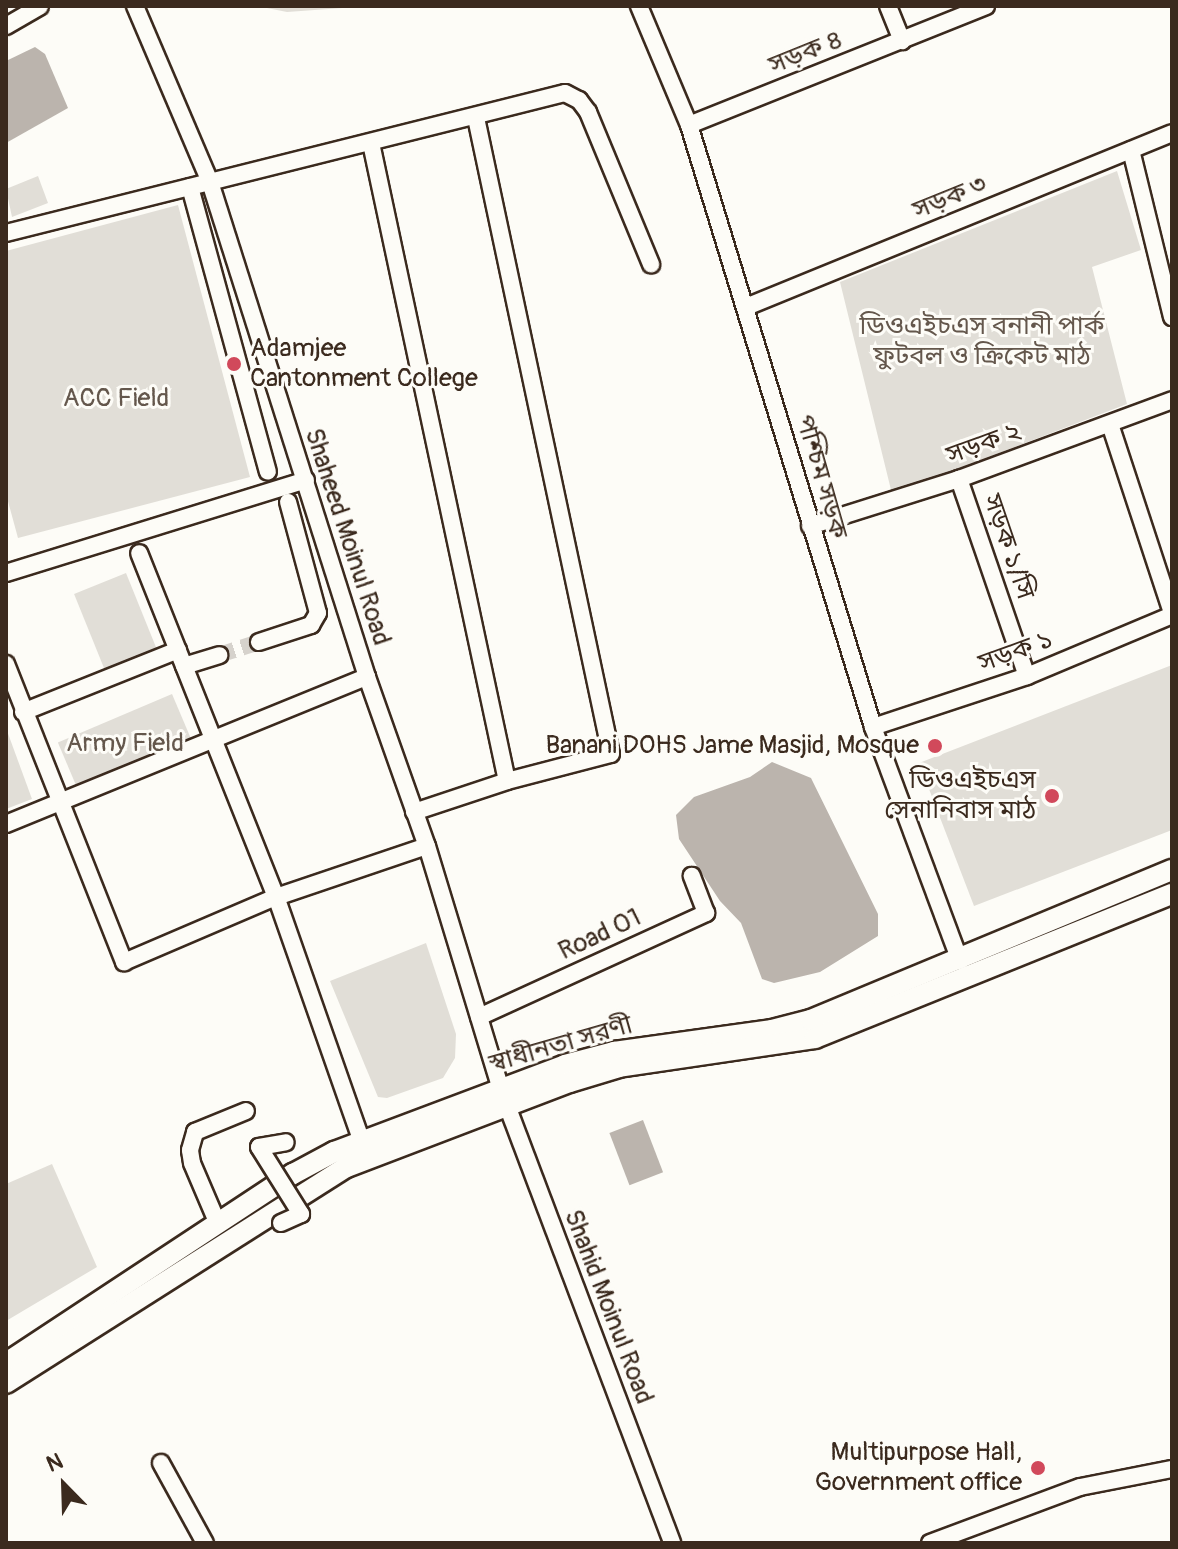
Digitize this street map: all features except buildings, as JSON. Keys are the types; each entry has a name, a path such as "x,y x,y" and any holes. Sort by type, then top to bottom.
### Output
{"main road":[{"name":"স্বাধীনতা সরণী","path":"6,1383 347,1167 504,1097 614,1052 772,1030 811,1020 960,961 1172,870"},
{"name":"স্বাধীনতা সরণী","path":"6,1363 293,1174 362,1142 504,1097 619,1067 815,1038 1172,894"}],"street":[{"path":"6,26 40,6"},
{"name":"Shaheed Moinul Road","path":"135,6 210,182 367,677 427,846 504,1097"},
{"name":"পশ্চিম সড়ক","path":"639,6 689,125 873,727 960,961"},
{"path":"888,6 902,41"},
{"name":"সড়ক ৪","path":"689,125 984,6"},
{"path":"6,233 476,118 565,93 579,100 588,112 651,264"},
{"path":"414,812 507,781 611,754 476,118"},
{"name":"সড়ক ৩","path":"746,307 1172,133"},
{"path":"371,143 507,781"},
{"path":"1131,150 1172,317"},
{"path":"190,187 268,472"},
{"name":"সড়ক ২","path":"810,526 959,479 1172,400"},
{"path":"1110,424 1172,614"},
{"name":"সড়ক ১/সি","path":"959,479 1027,676"},
{"path":"6,573 306,480"},
{"path":"259,642 311,625 318,613 288,502"},
{"path":"139,553 276,897 362,1142"},
{"name":"সড়ক ১","path":"873,727 1027,676 1172,614"},
{"path":"23,712 178,650"},
{"path":"184,666 219,655"},
{"path":"6,664 124,962 276,897 427,846"},
{"path":"6,824 367,677"},
{"name":"Road 01","path":"479,1017 706,913 692,876"},
{"name":"Shahid Moinul Road","path":"504,1097 672,1543"},
{"path":"218,1224 192,1163 190,1150 195,1132 246,1111"},
{"path":"281,1223 301,1214 259,1147 286,1142"},
{"path":"161,1463 205,1543"},
{"path":"930,1543 1080,1487 1172,1469"}],"green space":[{"path":"257,6 370,6 287,12"},
{"name":"ডিওএইচএস বনানী পার্ক ফুটবল ও ক্রিকেট মাঠ","path":"1117,171 1141,250 1092,267 1127,404 892,494 840,282"},
{"path":"38,176 48,203 12,217 6,189"},
{"name":"ACC Field","path":"178,205 250,477 18,538 6,494 6,251"},
{"name":"Army Field","path":"126,573 157,649 105,670 74,594"},
{"name":"ডিওএইচএস সেনানিবাস মাঠ","path":"1172,665 1172,830 974,906 919,763"},
{"name":"Army Field","path":"172,694 194,746 80,795 58,742"},
{"name":"Army Field","path":"6,728 32,799 6,809"},
{"path":"426,943 456,1034 455,1058 443,1078 387,1098 378,1097 330,981"},
{"path":"52,1164 97,1267 6,1321 6,1184"}],"shaded area":[{"path":"35,47 45,54 68,108 6,143 6,61"},
{"path":"772,762 811,778 878,914 878,936 820,972 774,983 762,979 741,923 720,901 679,839 676,815 694,797 750,777"},
{"path":"643,1120 663,1172 629,1185 609,1133"}],"tunnel":[{"path":"219,655 259,642"}],"place":[{"name":"Adamjee Cantonment College","path":"234,364"},
{"name":"Banani DOHS Jame Masjid, Mosque","path":"935,746"},
{"name":"ডিওএইচএস সেনানিবাস মাঠ","path":"1052,796"},
{"name":"Multipurpose Hall, Government office","path":"1038,1468"}]}
